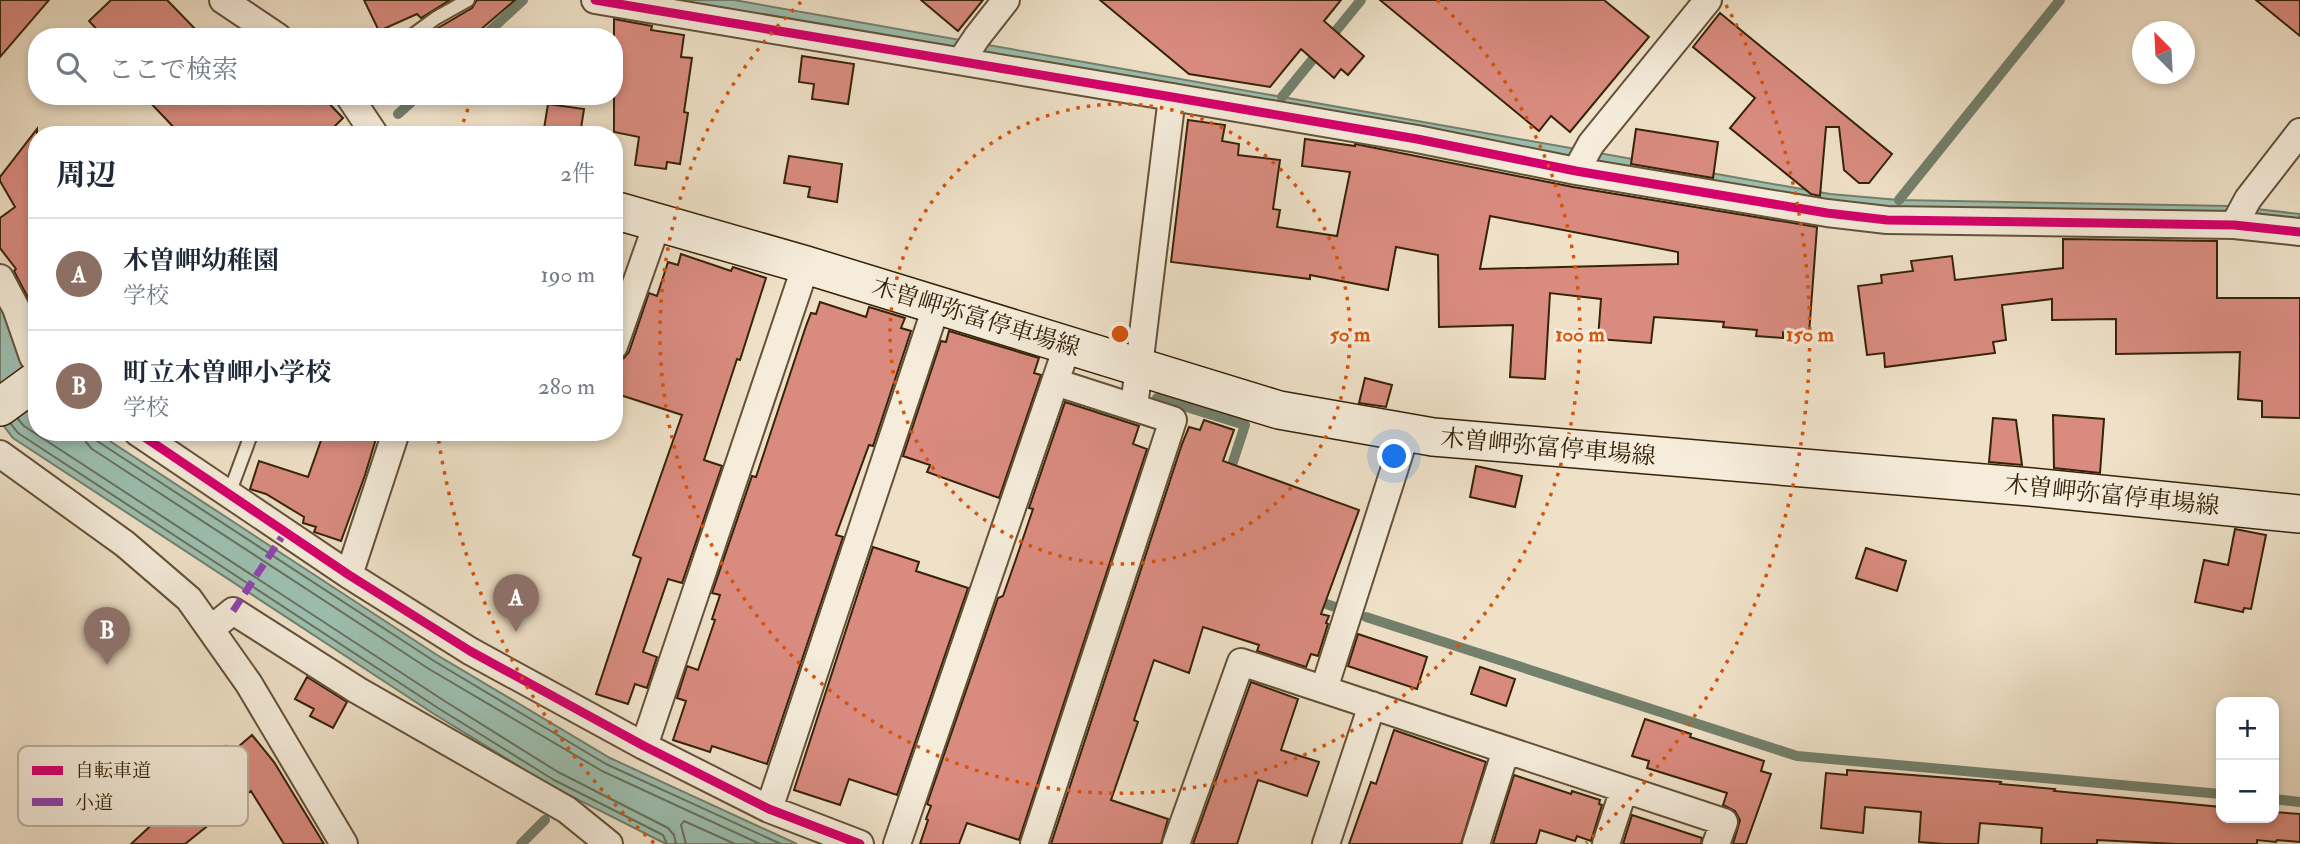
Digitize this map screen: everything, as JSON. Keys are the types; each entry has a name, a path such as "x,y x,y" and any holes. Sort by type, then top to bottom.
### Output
{"main road":[{"name":"木曽岬弥富停車場線","path":"623,213 937,304 1279,410 1406,433 2018,486 2300,514"},
{"path":"0,407 28,387"}],"street":[{"path":"223,0 265,28"},
{"path":"595,0 967,51 1172,97 1417,139 1582,159 1813,211 1887,220 2240,215 2300,232"},
{"path":"967,51 1006,0"},
{"path":"1582,159 1708,0"},
{"path":"1134,407 1172,97"},
{"path":"355,105 369,126"},
{"path":"2240,215 2300,132"},
{"path":"623,320 657,224"},
{"path":"644,746 806,265"},
{"path":"0,278 16,308 28,343"},
{"path":"769,809 937,304"},
{"path":"897,844 1068,344"},
{"path":"1034,844 1173,420 1055,382"},
{"path":"1324,690 1406,433"},
{"path":"150,441 349,575 470,651 644,746 769,809 860,844"},
{"path":"349,575 393,441"},
{"path":"0,454 125,544 190,599 249,684 344,844"},
{"path":"211,629 233,611 357,690 567,810 610,844"},
{"path":"1176,844 1241,662 1724,822 1716,844"},
{"path":"1326,844 1372,705"},
{"path":"1476,844 1506,750"},
{"path":"1606,844 1624,789"}],"lane":[{"path":"422,28 468,0"},
{"path":"229,494 249,441"}],"water":[{"path":"678,0 734,0 1830,194 1899,200 2230,206 2300,214 2300,221 1893,208 1829,203"},
{"path":"0,304 28,362 28,441 110,441 437,655 610,758 797,844 666,844 551,786 434,714 13,438 0,421"}],"building":[{"path":"0,0 49,0 0,57"},
{"path":"111,0 167,0 194,28 96,28 89,21"},
{"path":"364,0 450,0 421,18 417,14 386,28 378,28"},
{"path":"477,0 515,0 482,28 438,28 472,8"},
{"path":"921,0 983,0 958,31"},
{"path":"1100,0 1341,0 1324,21 1364,56 1348,75 1341,69 1334,78 1301,49 1270,87 1189,74"},
{"path":"1380,0 1604,0 1649,37 1570,132 1551,116 1539,131"},
{"path":"2256,0 2300,0 2300,36"},
{"path":"1720,13 1892,154 1869,183 1859,183 1844,170 1839,127 1826,127 1820,196 1811,194 1730,128 1755,98 1693,47"},
{"path":"614,19 652,26 651,30 684,35 681,57 692,58 684,112 688,113 680,164 667,162 666,169 635,165 639,137 623,134 623,126 614,126 614,105 623,105 623,28 614,28"},
{"path":"802,56 854,64 848,104 812,99 814,84 799,82"},
{"path":"153,105 331,105 343,118 335,126 172,126"},
{"path":"548,105 584,109 581,126 544,126"},
{"path":"1188,120 1225,125 1222,141 1239,144 1238,155 1280,160 1273,209 1280,210 1277,227 1337,236 1350,172 1302,166 1305,139 1355,144 1573,187 1817,227 1809,334 1783,332 1783,338 1756,336 1757,330 1723,327 1724,322 1654,317 1651,343 1598,339 1601,299 1550,293 1545,379 1510,377 1513,325 1439,327 1438,255 1396,247 1388,290 1310,275 1310,279 1171,262","holes":["1490,216 1678,252 1678,264 1480,269"]},
{"path":"1636,129 1718,142 1713,178 1631,164"},
{"path":"28,141 28,298 14,271 16,269 0,248 0,218 15,207 0,177"},
{"path":"789,156 842,164 837,202 808,197 810,187 784,183"},
{"path":"2063,239 2217,241 2217,298 2300,298 2300,418 2262,417 2262,401 2238,399 2240,352 2116,354 2116,319 2052,320 2052,299 2002,305 2006,340 1993,342 1995,353 1885,367 1884,353 1867,355 1858,286 1882,283 1881,275 1913,271 1911,261 1952,256 1955,280 2063,268"},
{"path":"681,254 731,271 733,267 766,278 704,460 722,466 682,583 668,579 643,652 657,657 647,688 635,684 628,704 596,694 641,558 633,555 682,415 623,396 623,358 629,352 649,293 657,296 668,262 678,265"},
{"path":"820,302 866,317 869,307 905,318 901,328 911,331 873,446 869,445 836,535 843,537 767,764 712,746 710,752 673,740 686,701 677,698 687,666 698,670 715,620 712,619 720,595 712,593 752,476 756,477 806,326 811,313 816,314"},
{"path":"949,331 1039,358 1034,373 1041,375 999,498 927,472 930,465 903,456 941,341 946,342"},
{"path":"1365,378 1392,385 1386,407 1359,403"},
{"path":"1065,402 1139,426 1133,444 1147,449 1019,840 967,823 959,844 920,844 931,806 927,804 998,598 1003,596 1016,559 1033,509 1029,508"},
{"path":"2053,415 2104,419 2100,473 2054,468"},
{"path":"1993,418 2016,420 2022,465 1989,462"},
{"path":"1204,420 1234,430 1223,461 1359,510 1321,614 1329,616 1318,656 1311,654 1306,667 1257,651 1259,645 1203,627 1189,673 1154,660 1134,720 1138,722 1111,800 1168,819 1161,844 1051,844 1182,444 1189,427 1200,430"},
{"path":"321,441 375,441 341,541 314,532 316,527 303,523 304,517 266,494 250,489 259,461 308,477"},
{"path":"1476,466 1522,476 1515,507 1470,497"},
{"path":"2235,529 2266,535 2251,609 2244,608 2243,612 2195,602 2204,560 2228,565"},
{"path":"873,547 919,562 916,571 968,588 897,795 849,779 840,805 794,790"},
{"path":"1866,548 1906,561 1897,591 1856,578"},
{"path":"1358,634 1427,657 1417,689 1348,666"},
{"path":"1480,667 1515,679 1506,706 1471,694"},
{"path":"307,677 347,702 333,728 310,716 314,709 295,699"},
{"path":"1251,682 1298,699 1281,750 1319,762 1307,796 1258,780 1237,844 1193,844"},
{"path":"1645,719 1764,761 1761,771 1771,774 1746,844 1733,844 1740,820 1735,811 1723,805 1727,793 1647,768 1649,761 1632,756"},
{"path":"1394,730 1486,762 1461,844 1349,844 1371,782 1376,784"},
{"path":"252,735 274,762 324,844 284,844 251,791 248,793 248,746 239,746"},
{"path":"1847,770 2001,782 2000,784 2055,789 2054,791 2216,807 2216,823 2279,823 2279,812 2300,814 2300,842 2257,840 2257,844 2177,844 2097,840 2097,844 2041,844 2042,828 1980,823 1978,844 1919,842 1921,812 1865,807 1863,833 1821,828 1826,773 1847,775"},
{"path":"1514,775 1571,794 1572,791 1600,800 1599,804 1602,805 1591,841 1577,836 1575,841 1540,830 1536,844 1493,844"},
{"path":"1632,815 1702,838 1701,844 1623,844"},
{"path":"150,826 207,826 185,844 131,844"}],"waterway":[{"path":"493,28 523,0"},
{"path":"1282,97 1361,0"},
{"path":"1899,200 2060,0"},
{"path":"398,114 408,105"},
{"path":"1157,398 1245,425 1229,474"},
{"path":"1315,600 1335,607"},
{"path":"1366,617 1797,756 2216,794"},
{"path":"2279,800 2300,802"},
{"path":"521,844 545,820"}],"marked path":[{"path":"233,611 285,532"}],"cycle path":[{"path":"595,0 1417,139 1576,171 1827,213 1887,220 2234,225 2300,232"},
{"path":"150,441 349,575 470,651 644,746 769,809 860,844"}],"place":[{"name":"木曽岬幼稚園","path":"516,632"},
{"name":"町立木曽岬小学校","path":"107,665"}]}
